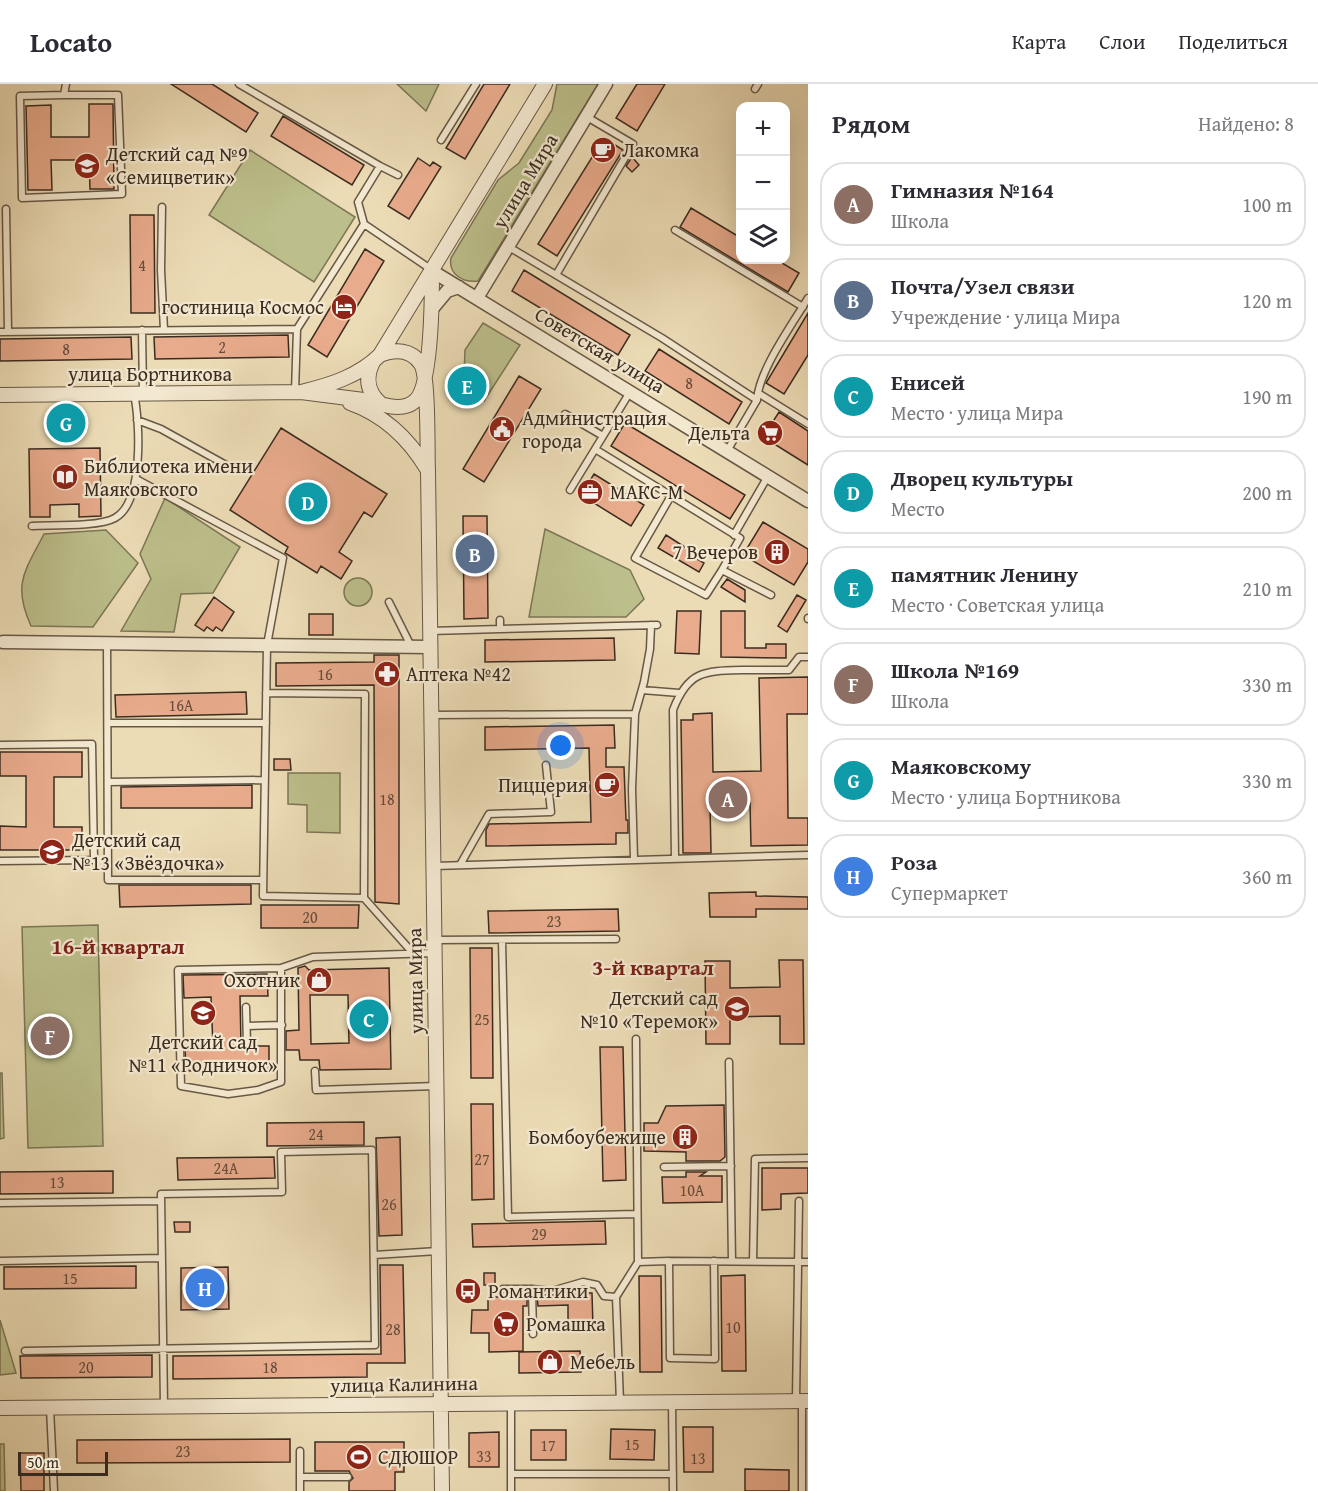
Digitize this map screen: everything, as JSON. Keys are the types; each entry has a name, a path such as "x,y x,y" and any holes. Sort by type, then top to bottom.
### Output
{"street":[{"name":"улица Мира","path":"376,359 545,84"},
{"name":"улица Мира","path":"477,298 606,84"},
{"name":"улица Мира","path":"432,271 432,309 425,381 442,1491"},
{"name":"Советская улица","path":"432,271 808,501"},
{"path":"432,309 447,291 459,287"},
{"path":"399,350 414,356 420,364 425,381 415,401 403,407 393,408 382,404 298,392 340,382 389,351 399,350"},
{"path":"376,359 368,371 368,386 372,395 412,438 428,471"},
{"path":"298,392 339,399 376,415 406,439 428,471"},
{"name":"улица Бортникова","path":"0,394 298,392"},
{"path":"2,644 430,647"},
{"name":"улица Калинина","path":"0,1408 802,1401"}],"lane":[{"path":"64,95 66,84"},
{"path":"239,84 398,175"},
{"path":"441,140 476,84"},
{"path":"64,95 118,95 122,194 22,198 20,96 64,95"},
{"path":"556,274 633,144 587,117"},
{"path":"380,166 358,202 364,224 432,271"},
{"path":"162,207 160,270 164,330"},
{"path":"6,209 8,332"},
{"path":"298,392 297,329 364,224"},
{"path":"675,230 803,308"},
{"path":"508,246 757,397 808,424"},
{"path":"727,451 757,397 766,368 808,298"},
{"path":"0,332 297,329"},
{"path":"32,526 93,523 115,519 126,510 136,479 142,330"},
{"path":"570,490 630,392"},
{"path":"565,414 603,436"},
{"path":"137,420 161,429 234,470"},
{"path":"595,448 740,538 706,595 635,558 671,496"},
{"path":"734,535 768,476"},
{"path":"136,479 283,558 267,645 263,896 364,898"},
{"path":"722,570 771,595"},
{"path":"389,602 411,647"},
{"path":"500,620 500,629"},
{"path":"430,631 654,625 642,690 635,714 634,859"},
{"path":"107,643 108,880 263,880"},
{"path":"675,858 673,710 680,693 694,678 710,670 789,670 799,657 808,657"},
{"path":"642,690 680,693"},
{"path":"266,693 365,694 364,898 412,952"},
{"path":"431,715 635,714"},
{"path":"108,723 266,723"},
{"path":"0,745 93,744 94,860 0,861"},
{"path":"460,865 489,814 551,812 546,765"},
{"path":"108,782 265,780"},
{"path":"433,866 808,855"},
{"path":"281,968 281,1082 258,1090 228,1094 181,1086 178,970 281,968 313,957 412,952 434,946 502,940 616,939"},
{"path":"502,940 508,1217 637,1214"},
{"path":"246,1007 247,1044"},
{"path":"247,1026 282,1025"},
{"path":"620,1402 616,1297 638,1262 636,1039"},
{"path":"729,1062 732,1261"},
{"path":"315,1071 316,1090 436,1086"},
{"path":"25,1351 164,1349 375,1345 372,1150 281,1152 282,1192 161,1194 164,1349 164,1406"},
{"path":"753,1262 755,1159 808,1158"},
{"path":"664,1167 730,1166"},
{"path":"0,1203 161,1201"},
{"path":"799,1201 802,1491"},
{"path":"374,1255 438,1251"},
{"path":"0,1261 162,1258"},
{"path":"669,1261 670,1358 715,1359 714,1261"},
{"path":"638,1262 808,1262"},
{"path":"502,1289 552,1291 583,1282 597,1285 604,1296 616,1297"},
{"path":"531,1289 533,1334"},
{"path":"510,1402 511,1491"},
{"path":"672,1402 673,1491"},
{"path":"50,1407 54,1491"},
{"path":"300,1451 300,1491"},
{"path":"511,1474 673,1474"},
{"path":"300,1477 348,1477"}],"green space":[{"path":"397,84 439,84 426,111"},
{"path":"557,84 598,84 478,281 462,279 454,273 451,258 498,180 519,163 552,110"},
{"path":"250,150 355,217 314,282 209,215"},
{"path":"483,323 520,345 484,401 470,393 476,382 464,377 465,350"},
{"path":"165,498 240,547 213,593 181,594 174,632 121,631 151,579 140,554"},
{"path":"545,529 630,570 644,599 626,617 529,617"},
{"path":"106,530 138,563 93,627 31,626 22,599 23,578 44,534"},
{"path":"358,578 368,582 372,592 368,602 358,606 348,602 344,592 348,582"},
{"path":"288,773 340,773 340,833 307,832 307,805 288,804"},
{"path":"98,925 103,1146 28,1148 22,927"},
{"path":"0,1073 2,1073 4,1138 0,1139"},
{"path":"0,1320 16,1373 0,1375"},
{"path":"0,1444 4,1444 5,1491 0,1491"}],"building":[{"path":"171,84 212,84 258,113 246,132"},
{"path":"484,84 510,84 465,159 446,148"},
{"path":"637,84 665,84 637,131 616,118"},
{"path":"89,104 113,104 114,189 90,189 89,160 51,160 52,190 28,190 26,106 51,105 51,137 89,137"},
{"path":"283,116 364,165 352,185 271,136"},
{"path":"604,138 623,150 557,256 538,244"},
{"path":"632,157 639,165 632,172 626,166"},
{"path":"418,158 430,166 433,162 441,167 409,219 388,206"},
{"path":"691,208 736,235 736,261 680,227"},
{"path":"130,215 154,215 155,313 131,313"},
{"name":"гостиница Космос","path":"365,249 384,261 327,357 308,345"},
{"path":"741,264 784,264 799,273 788,292"},
{"path":"524,270 630,335 618,355 512,291"},
{"path":"808,313 808,355 784,394 766,383"},
{"path":"288,335 289,357 155,359 154,337"},
{"path":"131,337 132,359 0,361 0,339"},
{"path":"659,349 742,402 729,424 645,371"},
{"name":"Администрация города","path":"519,376 541,389 484,482 463,469"},
{"path":"779,412 808,431 808,465 763,437"},
{"path":"625,423 745,495 730,519 611,446"},
{"path":"281,428 387,494 372,517 364,512 339,552 352,561 341,579 321,566 317,573 285,553 288,547 230,510"},
{"name":"Библиотека имени Маяковского","path":"100,448 101,516 79,517 79,504 50,505 50,517 30,517 29,449"},
{"path":"594,474 644,505 631,526 581,495"},
{"path":"463,516 487,516 488,618 464,619"},
{"name":"7 Вечеров","path":"763,522 808,549 808,562 794,585 743,555"},
{"path":"666,535 691,551 689,554 704,563 699,572 658,548"},
{"path":"727,579 745,590 745,602 721,587"},
{"path":"797,595 806,600 787,632 778,626"},
{"path":"214,597 234,612 222,631 216,627 213,631 207,627 204,631 195,625"},
{"path":"677,611 701,611 699,654 675,653"},
{"path":"721,611 745,611 745,648 766,648 766,644 786,644 786,658 721,657"},
{"path":"309,614 333,614 333,635 309,635"},
{"path":"614,638 615,660 485,662 485,640"},
{"path":"374,655 399,655 399,904 375,902 374,685 276,686 276,663 374,662"},
{"path":"808,677 808,714 787,714 788,818 808,818 808,845 751,846 750,803 710,804 711,853 683,853 681,720 693,720 693,714 712,713 713,772 761,771 759,678"},
{"path":"246,692 247,714 116,717 115,695"},
{"path":"614,725 615,748 606,748 606,767 624,767 628,833 616,833 616,844 486,846 486,830 489,824 591,822 589,748 485,750 485,727"},
{"path":"0,752 82,752 82,777 54,777 54,827 82,827 82,850 0,850 0,826 26,827 26,776 0,776"},
{"path":"274,759 290,759 291,770 274,770"},
{"path":"252,785 252,808 121,808 121,787"},
{"path":"119,885 251,885 251,904 120,907"},
{"path":"756,892 756,896 808,897 808,909 756,909 756,917 710,917 709,893"},
{"path":"261,905 359,905 358,928 261,928"},
{"path":"618,909 619,931 489,933 488,911"},
{"path":"470,948 492,948 493,1078 471,1078"},
{"path":"779,960 803,960 804,1044 780,1044 780,1016 730,1017 730,1044 706,1044 705,961 730,961 730,988 780,987"},
{"path":"305,966 309,970 389,968 391,1069 320,1070 319,1060 300,1060 299,1050 286,1050 286,1031 299,1030 298,968","holes":["310,995 348,995 349,1043 311,1044"]},
{"path":"267,974 268,996 240,996 241,1046 248,1049 252,1046 269,1046 269,1069 186,1071 185,1047 213,1047 211,997 184,998 183,975"},
{"path":"600,1047 623,1047 626,1180 603,1181"},
{"path":"471,1104 493,1104 494,1199 472,1200"},
{"name":"Бомбоубежище","path":"724,1105 725,1157 720,1161 686,1161 686,1152 644,1151 644,1123 658,1123 666,1106"},
{"path":"364,1122 364,1145 267,1146 267,1123"},
{"path":"400,1137 402,1235 379,1236 376,1138"},
{"path":"274,1157 275,1178 178,1180 177,1158"},
{"path":"762,1168 808,1168 808,1193 781,1194 781,1209 762,1210"},
{"path":"113,1171 113,1193 0,1194 0,1172"},
{"path":"686,1172 706,1172 700,1176 722,1176 722,1202 663,1203 662,1177 686,1177"},
{"path":"605,1221 606,1244 473,1247 472,1224"},
{"path":"174,1222 190,1222 190,1232 175,1232"},
{"path":"380,1265 403,1265 405,1363 367,1363 367,1377 173,1379 173,1356 381,1354"},
{"path":"136,1266 136,1288 4,1289 4,1267"},
{"path":"228,1267 229,1309 181,1310 181,1268"},
{"path":"484,1273 495,1273 495,1285 484,1285"},
{"path":"745,1275 746,1371 722,1371 721,1276"},
{"path":"639,1276 661,1276 662,1372 640,1372"},
{"path":"563,1293 592,1293 593,1327 568,1328 568,1305 538,1306 537,1297 540,1295 552,1296"},
{"name":"Ромашка","path":"488,1297 527,1297 527,1306 523,1306 523,1351 489,1352 489,1333 471,1333 472,1310 488,1310"},
{"name":"Мебель","path":"580,1351 581,1372 519,1373 519,1352"},
{"path":"152,1355 152,1377 21,1378 20,1356"},
{"path":"683,1427 713,1427 713,1472 684,1472"},
{"path":"611,1429 655,1430 654,1460 610,1459"},
{"path":"531,1430 566,1430 566,1460 531,1460"},
{"path":"499,1432 499,1467 469,1467 469,1433"},
{"path":"290,1439 290,1462 77,1463 77,1440"},
{"name":"СДЮШОР","path":"315,1442 404,1442 404,1472 395,1472 395,1491 349,1491 349,1482 353,1478 349,1471 315,1471"},
{"path":"20,1453 44,1453 44,1491 21,1491"},
{"path":"745,1469 789,1470 789,1491 745,1491"}],"place":[{"name":"Лакомка","path":"603,150"},
{"name":"Детский сад №9 «Семицветик»","path":"87,166"},
{"name":"гостиница Космос","path":"344,307"},
{"name":"памятник Ленину","path":"467,386"},
{"name":"Маяковскому","path":"66,423"},
{"name":"Администрация города","path":"502,429"},
{"name":"Дельта","path":"770,433"},
{"name":"Библиотека имени Маяковского","path":"65,477"},
{"name":"МАКС-М","path":"590,492"},
{"name":"Дворец культуры","path":"308,502"},
{"name":"7 Вечеров","path":"777,552"},
{"name":"Почта/Узел связи","path":"475,554"},
{"name":"Аптека №42","path":"387,674"},
{"name":"Пиццерия","path":"607,785"},
{"name":"Гимназия №164","path":"728,799"},
{"name":"Детский сад №13 «Звёздочка»","path":"52,852"},
{"name":"Охотник","path":"319,980"},
{"name":"Детский сад №10 «Теремок»","path":"737,1009"},
{"name":"Детский сад №11 «Родничок»","path":"203,1013"},
{"name":"Енисей","path":"369,1019"},
{"name":"Школа №169","path":"50,1036"},
{"name":"Бомбоубежище","path":"685,1137"},
{"name":"Роза","path":"205,1288"},
{"name":"Романтики","path":"468,1291"},
{"name":"Ромашка","path":"506,1324"},
{"name":"Мебель","path":"550,1362"},
{"name":"СДЮШОР","path":"359,1457"}],"district":[{"name":"16-й квартал","path":"118,946"},
{"name":"3-й квартал","path":"653,967"}]}
